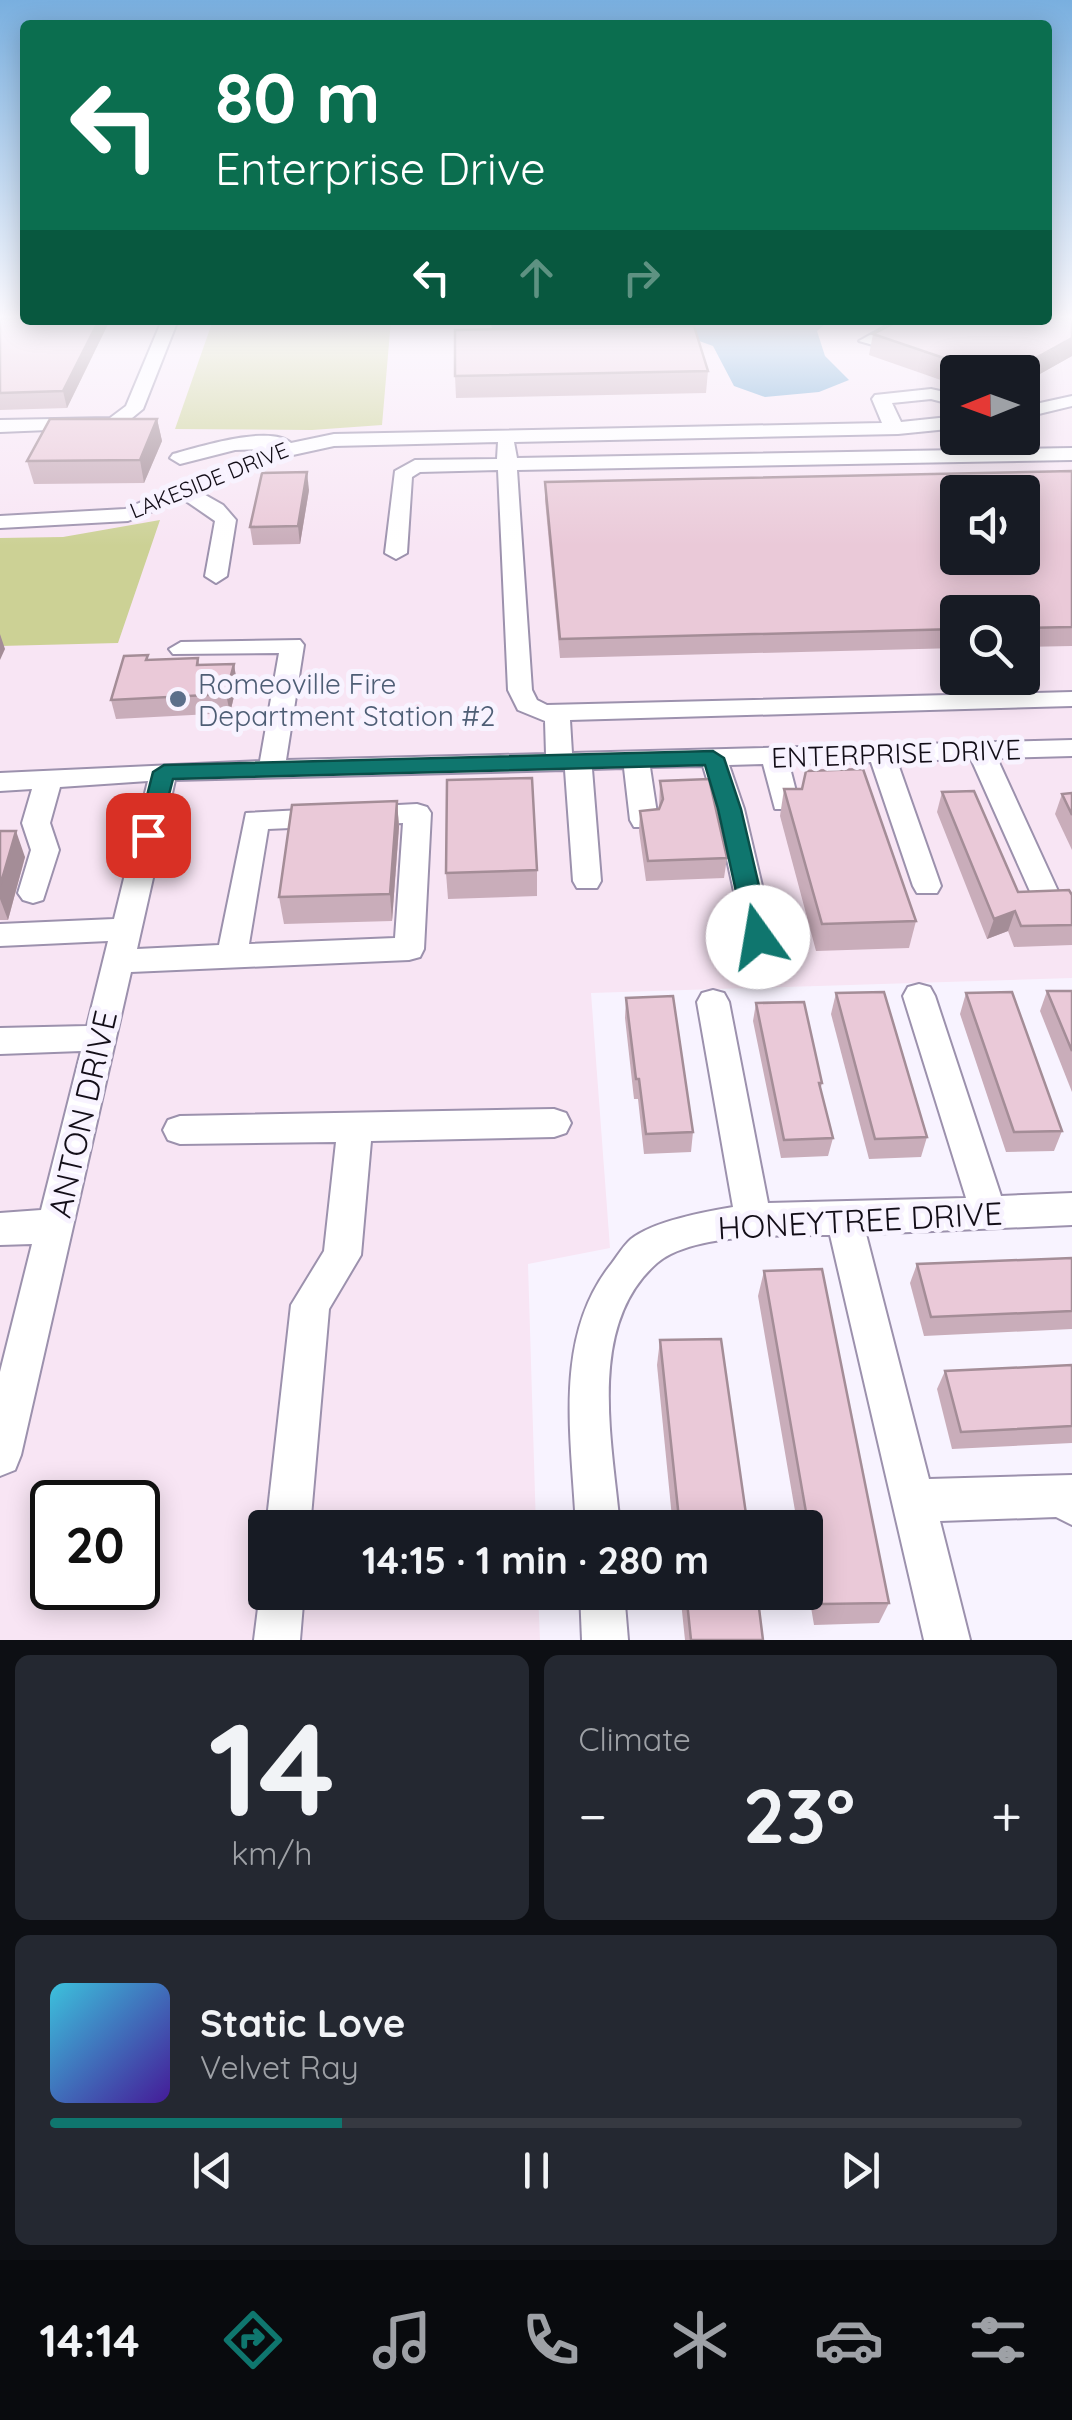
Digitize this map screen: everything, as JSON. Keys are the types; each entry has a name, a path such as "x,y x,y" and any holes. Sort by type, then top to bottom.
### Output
{"street":[{"path":"0,426 114,422 134,409 140,394"},
{"path":"894,428 881,400 931,394 940,397"},
{"path":"1040,411 1066,407"},
{"name":"LAKESIDE DRIVE","path":"0,522 128,514 298,445 334,440 894,428 940,424"},
{"path":"506,436 520,690 527,705 543,713 1072,699"},
{"path":"180,458 235,444 298,445"},
{"path":"396,553 402,475 416,466 1072,454"},
{"path":"186,492 216,509 226,520 216,576"},
{"path":"56,521 65,500"},
{"path":"182,649 292,645 272,769"},
{"path":"557,713 569,762 587,881"},
{"name":"ENTERPRISE DRIVE","path":"0,782 164,772 1072,748"},
{"path":"981,751 1043,892"},
{"path":"881,753 927,886"},
{"path":"774,756 785,803"},
{"path":"713,758 730,809 758,937"},
{"path":"636,760 644,820"},
{"path":"406,812 407,766"},
{"name":"ANTON DRIVE","path":"0,1455 164,772"},
{"path":"32,893 45,850 34,834 34,822 49,780"},
{"path":"0,935 232,956 409,949 417,813 256,820 232,956"},
{"path":"918,996 988,1212"},
{"path":"713,1002 752,1220"},
{"path":"0,1041 100,1038"},
{"path":"180,1130 554,1124"},
{"path":"290,1510 310,1305 342,1255 356,1127"},
{"name":"HONEYTREE DRIVE","path":"597,1510 590,1401 593,1339 612,1293 645,1250 692,1231 752,1220 844,1220 1072,1209"},
{"path":"844,1220 947,1640"},
{"path":"0,1229 55,1226"},
{"path":"911,1501 1071,1498"},
{"path":"277,1640 280,1610"},
{"path":"603,1610 605,1640"}],"shaded area":[{"path":"0,394 940,394 940,455 1040,455 1040,394 1072,394 1072,978 591,993 610,1248 528,1264 535,1510 248,1510 248,1610 539,1610 540,1640 0,1640"}],"green space":[{"path":"187,394 385,394 382,425 312,430 175,429"},
{"path":"160,520 118,643 0,646 0,538 63,537"}],"water":[{"path":"755,394 802,394 765,397"}],"building":[{"path":"50,419 157,419 140,460 27,461"},
{"path":"1072,471 1072,627 1040,628 1040,595 940,595 940,629 560,639 545,482"},
{"path":"307,472 298,526 250,527 262,473"},
{"path":"148,655 146,660 198,658 197,665 234,664 226,694 111,700 124,656"},
{"path":"863,769 916,921 822,924 784,789 802,789 806,771"},
{"path":"532,778 537,870 446,873 447,780"},
{"path":"709,779 727,858 648,861 640,811 659,809 663,799 660,781"},
{"path":"974,791 1018,892 1069,890 1072,925 1021,926 1015,911 994,919 942,792"},
{"path":"1072,793 1072,815 1062,794"},
{"path":"397,801 390,894 279,897 292,805"},
{"path":"0,831 16,831 0,886"},
{"path":"1047,991 1072,991 1072,1051"},
{"path":"884,992 927,1137 875,1139 836,993"},
{"path":"1012,992 1062,1131 1014,1132 966,993"},
{"path":"673,996 693,1132 646,1134 626,998"},
{"path":"804,1002 833,1138 784,1140 756,1003"},
{"path":"1072,1258 1072,1311 931,1317 917,1264"},
{"path":"822,1269 889,1603 823,1604 823,1510 806,1510 764,1271"},
{"path":"721,1339 745,1510 678,1510 660,1340"},
{"path":"1072,1365 1072,1426 961,1432 945,1371"},
{"path":"688,1610 759,1610 763,1640 691,1640"}],"place":[{"name":"Romeoville Fire Department Station #2","path":"178,699"}],"route":[{"path":"148,835 164,772 713,758 730,809 758,937"}]}
